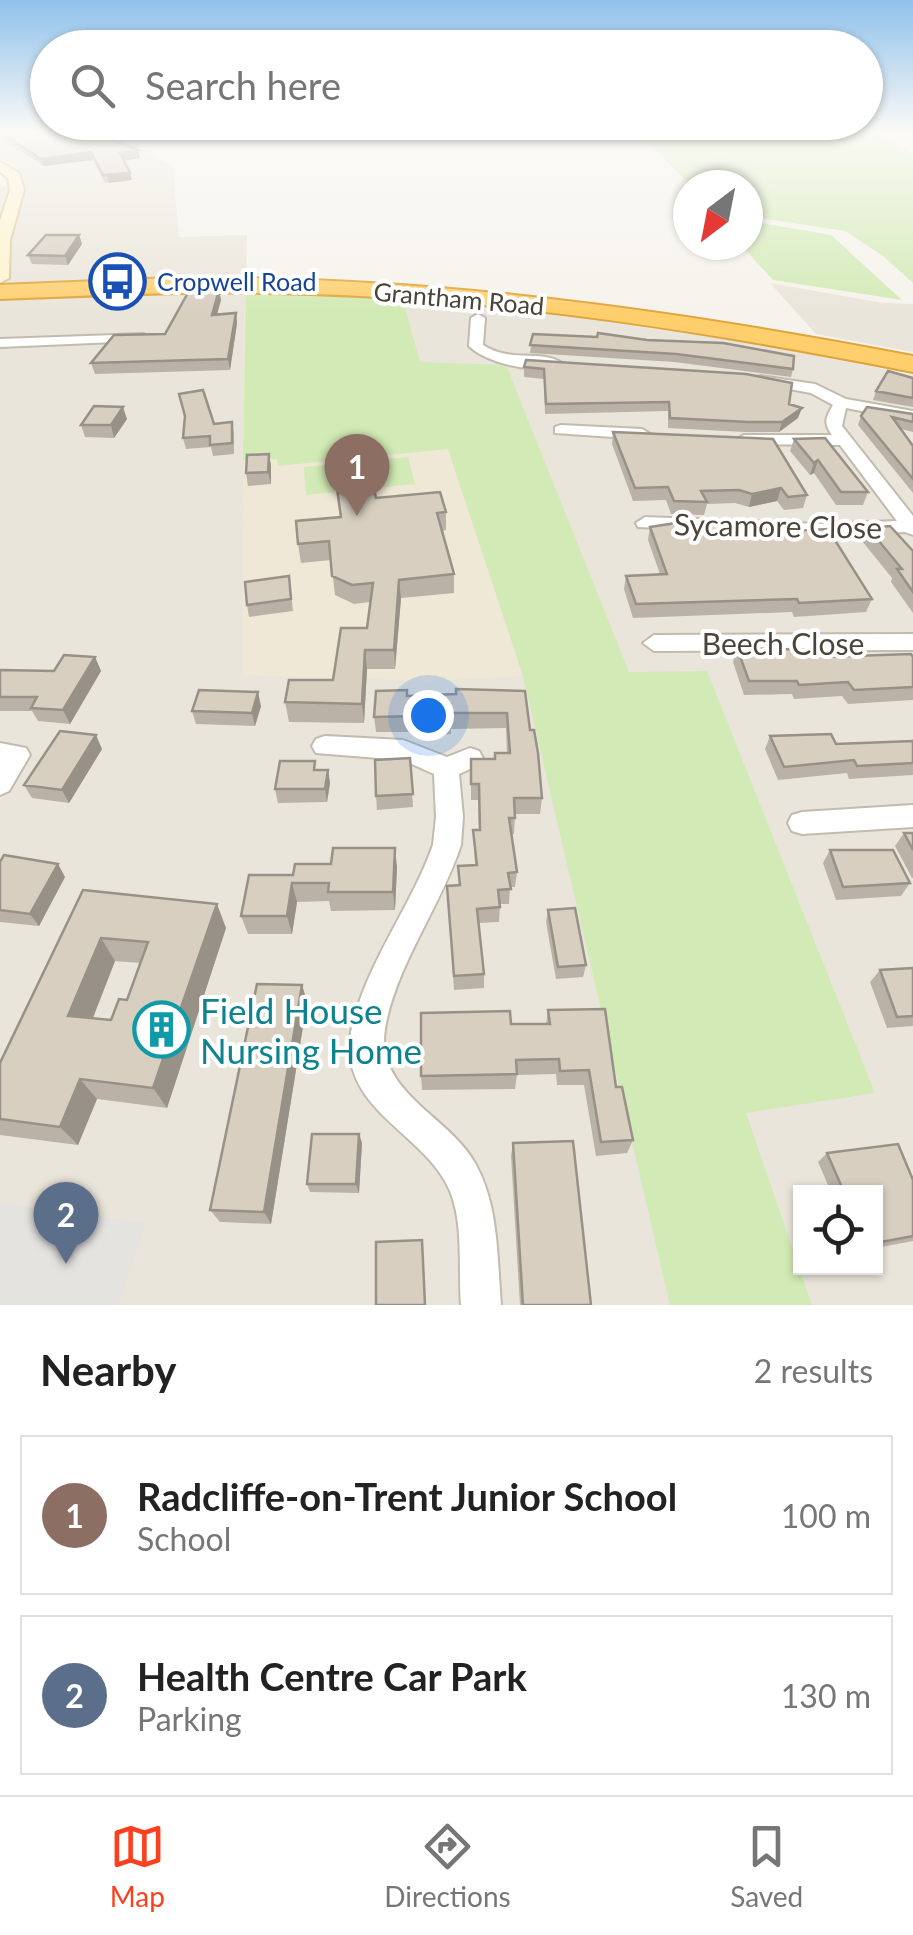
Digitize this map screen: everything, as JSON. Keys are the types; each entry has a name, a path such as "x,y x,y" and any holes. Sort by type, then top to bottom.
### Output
{"highway":[{"name":"Grantham Road","path":"0,292 229,284 428,294 706,324 913,364"}],"street":[{"path":"0,278 2,240 17,191"},
{"path":"478,318 476,346 492,358 579,364"},
{"path":"0,342 148,336"},
{"path":"737,377 806,387 842,403 913,416"},
{"path":"842,403 832,422 912,528"},
{"path":"561,430 657,435"},
{"path":"728,439 845,440"},
{"name":"Sycamore Close","path":"646,523 818,530 912,528"},
{"name":"Beech Close","path":"654,643 756,642 792,646 913,642"},
{"path":"325,746 382,746 458,763 448,841 428,897 369,1015 366,1052 382,1089 447,1150 465,1181 481,1305"},
{"path":"0,753 17,755 0,784"},
{"path":"802,823 913,816"}],"shaded area":[{"path":"0,191 175,191 179,237 247,235 246,291 575,315 714,335 913,375 913,1305 0,1305"},
{"path":"770,283 883,303 913,304 913,352 816,334"},
{"path":"403,300 523,676 429,681 243,675 244,308"},
{"path":"0,1203 145,1223 118,1305 0,1305"}],"green space":[{"path":"763,191 913,191 913,283 883,256 845,231 763,218"},
{"path":"763,224 831,235 902,300 773,280 755,260 763,260"},
{"path":"246,292 403,300 420,362 506,365 629,672 707,671 875,1093 746,1113 793,1250 793,1275 802,1275 812,1305 670,1305 523,676 448,449 278,466 277,459 243,460"},
{"path":"408,457 415,484 306,495 304,467"}],"building":[{"path":"46,235 79,235 65,256 28,255"},
{"path":"219,290 212,315 236,313 228,359 91,363 114,335 165,334 189,291"},
{"path":"598,333 647,340 723,343 794,356 793,369 676,354 530,345 533,334 597,337"},
{"path":"526,360 746,374 792,383 789,404 802,408 782,422 748,422 670,418 669,402 546,404 544,369 524,367"},
{"path":"888,371 913,378 913,398 876,391"},
{"path":"203,390 214,424 232,422 232,443 210,445 210,436 183,438 185,416 179,394"},
{"path":"94,406 123,407 111,425 81,425"},
{"path":"867,407 913,414 913,422 892,417 913,446 913,479 861,416"},
{"path":"613,432 773,439 807,495 788,497 781,488 752,494 739,490 701,491 707,502 674,501 668,487 635,488"},
{"path":"825,438 868,492 841,492 818,460 814,463 794,439"},
{"path":"269,454 268,472 246,473 247,455"},
{"path":"372,479 376,498 440,492 446,512 437,513 454,574 399,580 394,650 365,650 362,704 285,702 289,680 333,680 341,628 367,628 373,583 352,585 332,576 329,541 298,544 296,521 341,517 336,482"},
{"path":"682,522 792,531 828,529 872,599 636,604 626,576 667,574 650,527"},
{"path":"890,526 913,551 913,592 897,569 902,569 868,528"},
{"path":"289,576 291,599 247,605 245,582"},
{"path":"737,648 820,650 823,657 911,654 913,687 854,690 848,682 799,685 797,681 749,681"},
{"path":"64,655 95,657 63,710 31,708 37,697 0,697 0,670 54,671"},
{"path":"456,689 525,691 530,730 534,730 538,753 542,798 514,798 515,818 509,818 517,872 508,873 511,889 498,890 500,907 477,909 484,974 454,976 447,886 460,885 458,866 477,865 473,830 480,830 479,784 471,784 471,759 495,759 495,753 510,753 507,713 451,713 451,718 417,720 416,716 374,717 376,691 407,690 407,696 456,694"},
{"path":"199,690 258,692 252,713 192,711"},
{"path":"60,731 96,735 62,790 24,785"},
{"path":"831,734 836,744 913,741 913,763 857,766 854,760 784,767 770,736"},
{"path":"410,758 413,794 376,796 375,760"},
{"path":"280,761 315,761 314,770 328,770 325,789 275,789"},
{"path":"904,833 913,833 913,850"},
{"path":"333,848 395,848 393,892 328,892 329,883 292,883 287,916 241,916 249,875 293,875 295,864 331,864"},
{"path":"830,850 893,850 910,883 843,887"},
{"path":"4,855 58,864 30,914 0,910 0,862"},
{"name":"Field House Nursing Home","path":"83,890 217,904 153,1088 80,1079 60,1127 0,1119 0,1063","holes":["101,938 148,942 127,1000 119,999 111,1020 68,1016"]},
{"path":"575,908 586,965 558,967 548,910"},
{"path":"913,968 913,1016 897,1017 880,970"},
{"path":"257,984 302,985 264,1212 210,1210"},
{"path":"605,1009 616,1087 622,1087 633,1140 601,1142 589,1070 560,1071 559,1059 516,1060 517,1074 421,1076 421,1013 510,1011 511,1024 550,1024 548,1010"},
{"path":"312,1134 359,1134 356,1184 307,1184"},
{"path":"573,1141 591,1305 523,1305 513,1143"},
{"path":"898,1144 913,1180 913,1236 883,1242 883,1185 841,1185 827,1153"},
{"path":"422,1240 425,1305 376,1305 376,1242"}],"place":[{"name":"Cropwell Road","path":"118,281"},
{"name":"Radcliffe-on-Trent Junior School","path":"357,516"},
{"name":"Field House Nursing Home","path":"161,1030"},
{"name":"Health Centre Car Park","path":"66,1264"}]}
